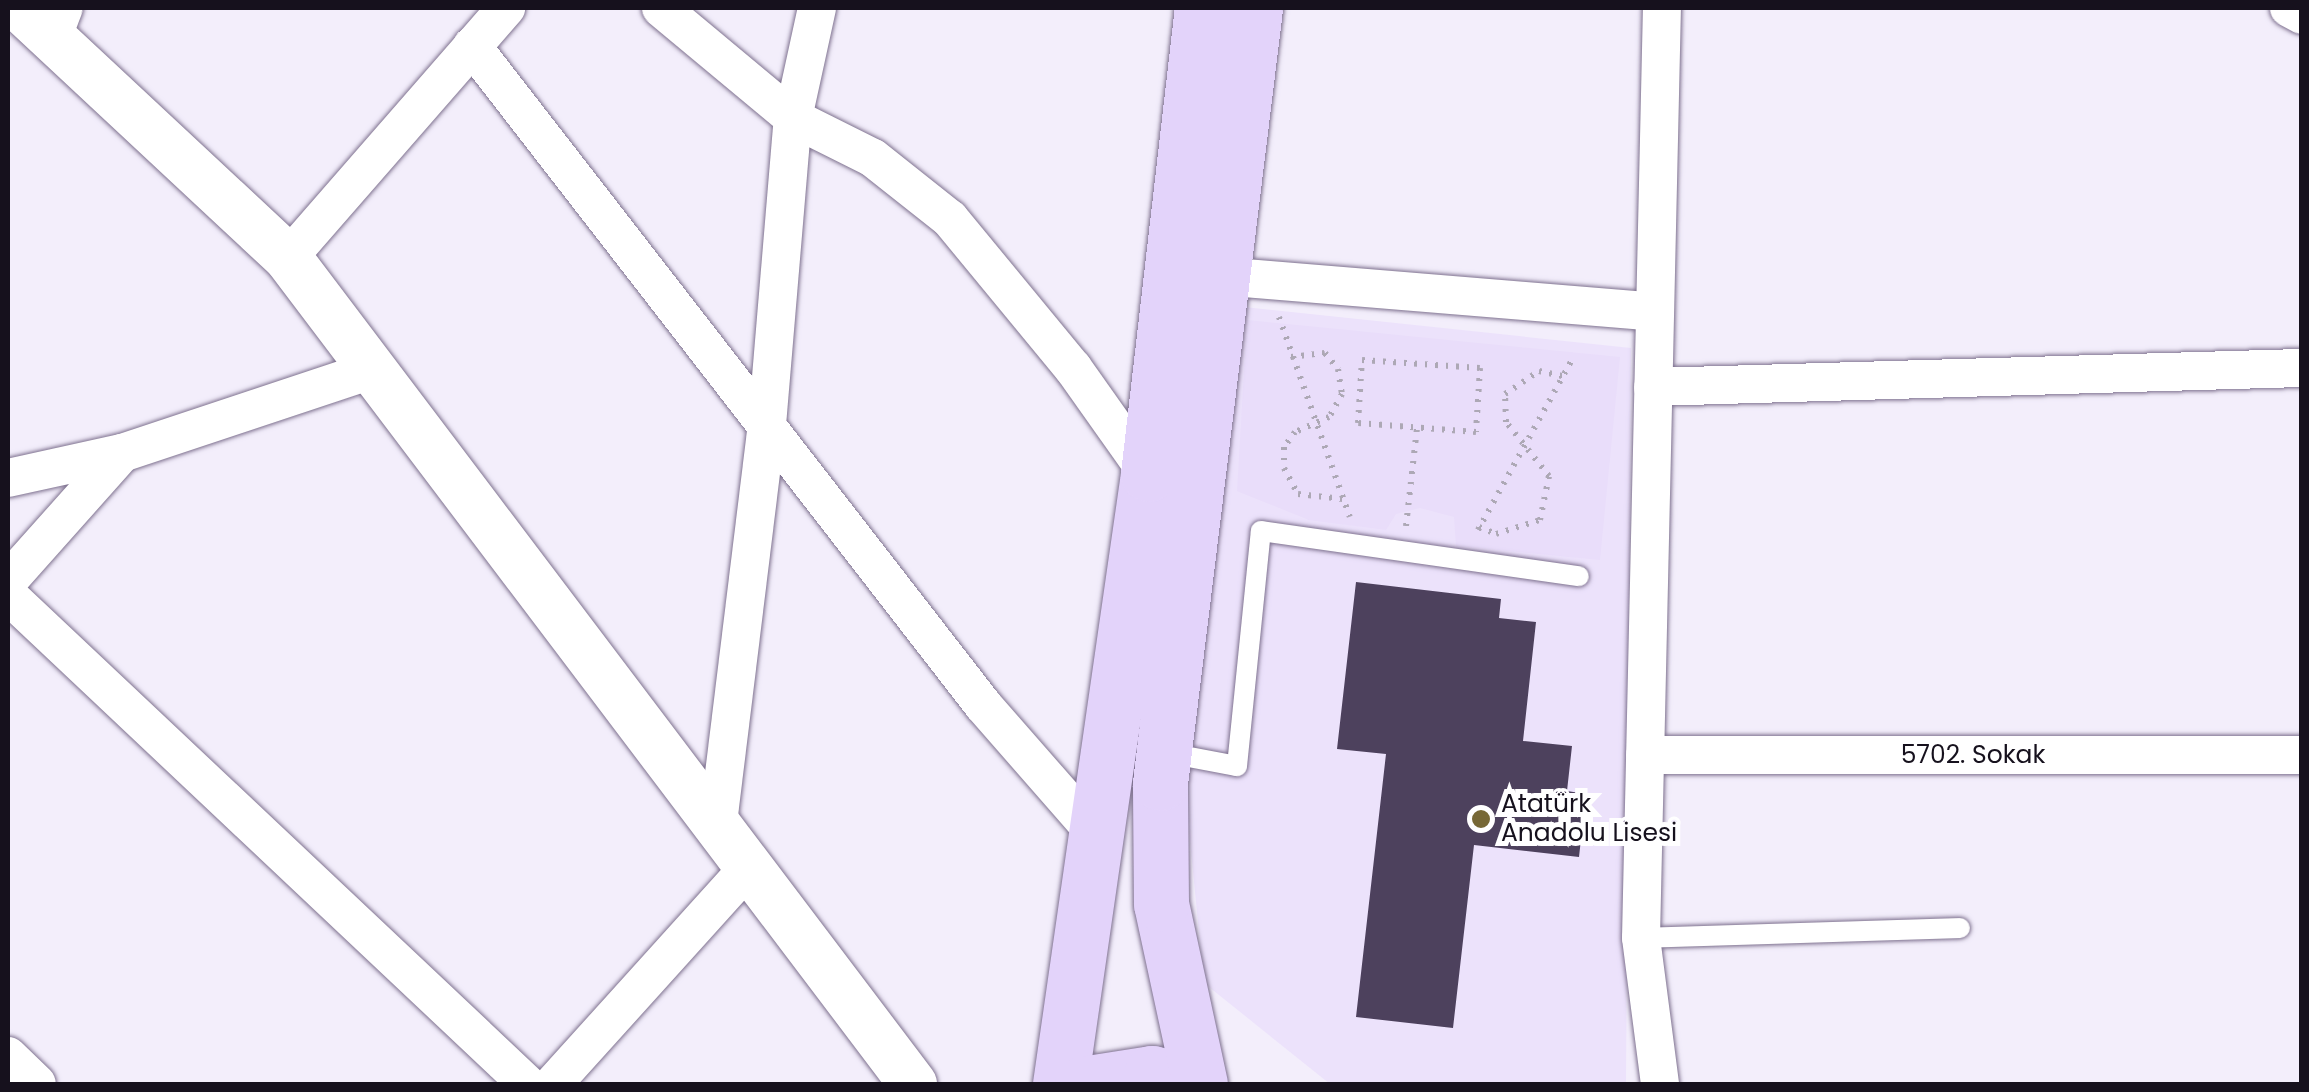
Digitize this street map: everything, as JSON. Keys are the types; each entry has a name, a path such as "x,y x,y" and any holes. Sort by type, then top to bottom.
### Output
{"main road":[{"path":"1060,1084 1148,474 1202,8"},
{"path":"1082,1084 1152,1074 1199,1084 1161,904 1164,752 1244,278 1255,8"}],"street":[{"path":"288,258 506,8"},
{"path":"661,8 793,118 873,158 950,219 1074,368 1148,474"},
{"path":"717,831 767,425 793,118 817,8"},
{"path":"1660,1084 1641,938 1662,8"},
{"path":"2290,8 2302,15"},
{"path":"8,20 40,15 288,258 368,371 560,610 717,831 913,1084"},
{"path":"472,46 983,705 1095,833"},
{"path":"1244,278 1655,312"},
{"path":"1653,387 2302,368"},
{"path":"8,478 122,453 368,371"},
{"path":"8,581 122,453"},
{"path":"8,596 527,1084"},
{"name":"5702. Sokak","path":"1645,755 2302,755"},
{"path":"553,1084 746,869"},
{"path":"8,1056 37,1084"}],"lane":[{"path":"1164,752 1237,766 1261,531 1580,576"},
{"path":"1641,938 1960,928"}],"path":[{"path":"1244,278 1291,357 1362,546"},
{"path":"1291,357 1324,352 1338,369 1342,394 1316,425 1296,432 1284,447 1284,468 1298,494 1343,498"},
{"path":"1362,360 1480,368 1476,432 1418,428 1358,423 1362,360"},
{"path":"1464,562 1479,527 1572,360"},
{"path":"1479,527 1496,534 1540,520 1549,476 1506,422 1505,394 1513,382 1539,371 1563,376"},
{"path":"1403,552 1418,428"}],"shaded area":[{"path":"1235,306 1631,348 1626,1084 1330,1084 1204,983 1185,790"},
{"path":"1247,320 1620,357 1600,560 1456,546 1454,517 1420,508 1396,514 1386,530 1309,520 1237,491"}],"building":[{"name":"Atatürk Anadolu Lisesi","path":"1356,582 1501,599 1499,618 1536,622 1523,741 1572,746 1567,791 1586,794 1579,857 1474,845 1453,1028 1356,1017 1386,754 1337,749"}],"place":[{"name":"Atatürk Anadolu Lisesi","path":"1481,819"}]}
